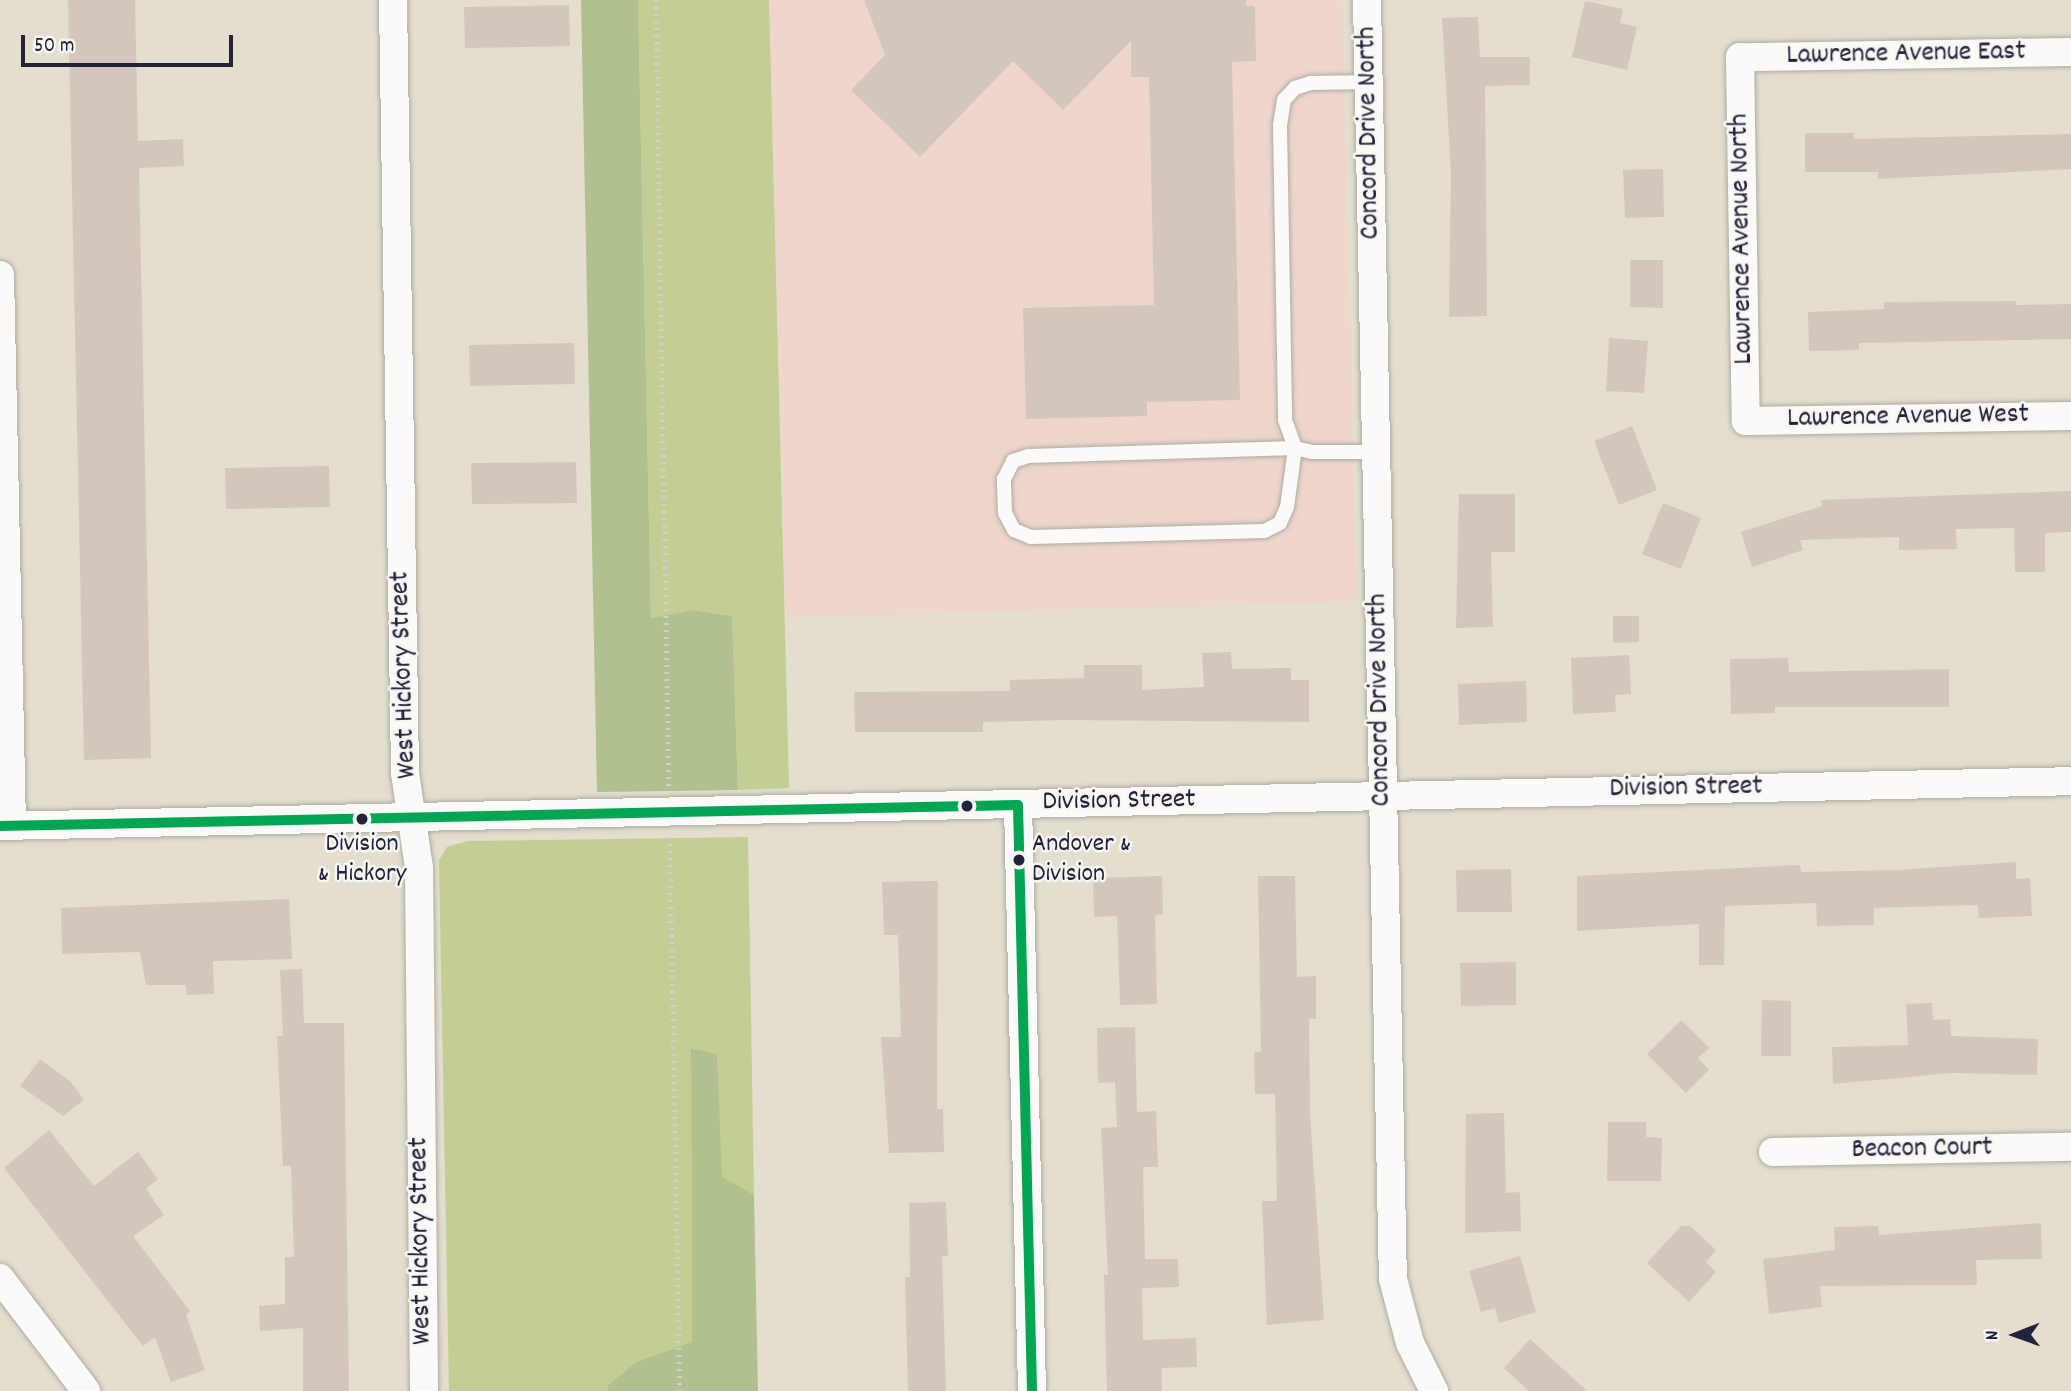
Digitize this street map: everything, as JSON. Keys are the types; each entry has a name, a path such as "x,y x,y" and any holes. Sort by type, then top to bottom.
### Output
{"street":[{"name":"West Hickory Street","path":"393,0 405,774 419,868 424,1391"},
{"name":"Concord Drive North","path":"1367,0 1393,1279 1410,1343 1434,1391"},
{"name":"Lawrence Avenue East","path":"1740,57 2071,52"},
{"name":"Lawrence Avenue North","path":"1740,57 1746,421"},
{"path":"0,275 6,826"},
{"name":"Lawrence Avenue West","path":"1746,421 2071,416"},
{"name":"Division Street","path":"6,826 2071,781"},
{"path":"1018,805 1032,1391"},
{"name":"Beacon Court","path":"1773,1153 2071,1147"},
{"path":"0,1278 86,1391"}],"lane":[{"path":"1369,82 1311,83 1295,88 1284,100 1280,125 1285,421 1295,448 1287,507 1280,523 1264,531 1031,537 1014,530 1005,513 1004,479 1013,461 1028,456 1295,448 1312,452 1376,452"}],"path":[{"path":"656,0 670,796"},
{"path":"670,836 680,1391"}],"shaded area":[{"path":"769,0 1342,0 1357,602 786,617"}],"green space":[{"path":"581,0 638,0 651,618 692,610 732,616 738,790 597,792"},
{"path":"638,0 769,0 789,788 738,790 732,616 692,610 651,618"},
{"path":"748,837 754,1195 721,1178 717,1055 691,1048 692,1342 636,1362 608,1385 608,1391 449,1391 439,860 447,847 468,841"},
{"path":"691,1048 717,1054 722,1177 754,1195 758,1391 608,1391 608,1385 636,1362 692,1342"}],"building":[{"path":"68,0 135,0 138,141 183,139 184,166 139,168 151,758 84,760"},
{"path":"864,0 1246,0 1246,6 1255,6 1256,61 1232,62 1240,400 1147,402 1147,416 1026,419 1023,308 1154,305 1149,77 1131,77 1131,41 1063,110 1013,61 920,157 851,90 885,55"},
{"path":"1585,1 1623,9 1620,23 1637,27 1627,70 1572,57"},
{"path":"569,5 570,46 465,48 464,7"},
{"path":"1478,17 1480,57 1530,57 1530,85 1485,86 1487,316 1449,317 1451,173 1442,18"},
{"path":"1805,133 1854,133 1854,139 2071,134 2071,169 1878,179 1878,172 1805,172"},
{"path":"1663,169 1664,217 1625,218 1623,170"},
{"path":"1630,260 1663,260 1663,308 1630,307"},
{"path":"2016,301 2016,305 2071,304 2071,339 1859,343 1859,350 1809,351 1808,312 1884,309 1884,302"},
{"path":"1609,338 1648,341 1644,393 1606,391"},
{"path":"574,343 575,384 470,386 469,345"},
{"path":"1632,426 1657,490 1619,505 1594,441"},
{"path":"576,462 577,503 472,504 471,463"},
{"path":"329,466 330,507 226,509 225,468"},
{"path":"2071,491 2071,532 2045,533 2045,572 2015,572 2014,528 1956,529 1957,549 1899,550 1899,537 1800,540 1803,550 1752,567 1741,532 1822,506 1821,500"},
{"path":"1459,494 1515,494 1515,552 1491,552 1493,627 1456,628"},
{"path":"1663,503 1701,518 1681,569 1642,554"},
{"path":"1613,616 1639,616 1639,642 1613,643"},
{"path":"1231,652 1232,669 1291,668 1291,680 1309,680 1309,722 1066,720 983,722 983,732 855,732 854,692 1010,691 1010,680 1084,678 1084,665 1142,665 1142,690 1204,687 1202,653"},
{"path":"1629,655 1631,694 1615,695 1616,712 1573,714 1571,658"},
{"path":"1788,658 1789,672 1949,669 1949,707 1775,707 1775,713 1731,714 1730,659"},
{"path":"1526,681 1527,722 1459,725 1458,684"},
{"path":"2016,862 2016,879 2030,878 2032,916 1979,918 1978,905 1874,908 1874,925 1817,926 1816,903 1725,906 1724,965 1699,965 1699,924 1577,931 1577,876 1800,865 1801,872 1898,870"},
{"path":"1511,869 1512,912 1457,912 1456,870"},
{"path":"1162,876 1163,914 1155,915 1157,1004 1120,1005 1117,916 1094,917 1093,878"},
{"path":"1258,876 1295,876 1297,977 1316,976 1316,1019 1309,1019 1310,1115 1324,1320 1267,1325 1262,1201 1277,1201 1275,1094 1255,1094 1254,1052 1261,1052"},
{"path":"938,881 937,1109 943,1109 944,1152 889,1153 881,1037 901,1037 898,935 884,935 882,882"},
{"path":"289,899 292,959 213,961 214,994 186,995 186,985 146,985 140,952 62,954 61,908"},
{"path":"1516,962 1516,1005 1461,1006 1460,963"},
{"path":"302,969 304,1023 344,1023 349,1391 303,1391 303,1328 260,1331 259,1306 285,1304 285,1257 294,1257 291,1166 283,1166 277,1036 283,1036 280,970"},
{"path":"1762,1000 1791,1001 1791,1056 1761,1056"},
{"path":"1932,1003 1933,1020 1950,1019 1951,1036 2038,1039 2037,1075 1953,1073 1833,1084 1832,1047 1908,1045 1906,1004"},
{"path":"1681,1020 1709,1048 1698,1058 1709,1070 1686,1093 1647,1054"},
{"path":"1135,1027 1137,1112 1156,1111 1158,1167 1143,1167 1145,1259 1178,1259 1179,1287 1142,1288 1143,1340 1196,1338 1197,1367 1162,1368 1162,1391 1107,1391 1104,1275 1108,1275 1101,1128 1117,1127 1115,1082 1098,1083 1097,1028"},
{"path":"40,1059 71,1082 84,1100 63,1116 20,1086"},
{"path":"1504,1113 1506,1193 1520,1192 1521,1231 1465,1233 1466,1114"},
{"path":"1608,1122 1646,1122 1646,1137 1662,1138 1661,1181 1607,1181"},
{"path":"49,1130 94,1186 138,1152 158,1179 146,1189 164,1215 133,1236 190,1311 186,1314 205,1370 171,1382 155,1337 143,1346 4,1168"},
{"path":"946,1202 948,1256 942,1256 946,1391 908,1391 905,1277 910,1277 909,1203"},
{"path":"2041,1223 2042,1259 1976,1260 1977,1285 1820,1286 1822,1307 1769,1314 1763,1259 1835,1250 1834,1227 1878,1226 1879,1235"},
{"path":"1681,1226 1690,1226 1716,1250 1706,1262 1716,1272 1689,1302 1647,1263"},
{"path":"1520,1256 1536,1312 1499,1323 1495,1308 1481,1312 1469,1271"},
{"path":"1530,1339 1587,1391 1529,1391 1504,1368"}],"transit line":[{"path":"1018,805 1032,1391"},
{"path":"0,826 1018,805"}],"place":[{"name":"Division & Hickory","path":"362,819"},
{"name":"Andover & Division","path":"1019,860"}]}
